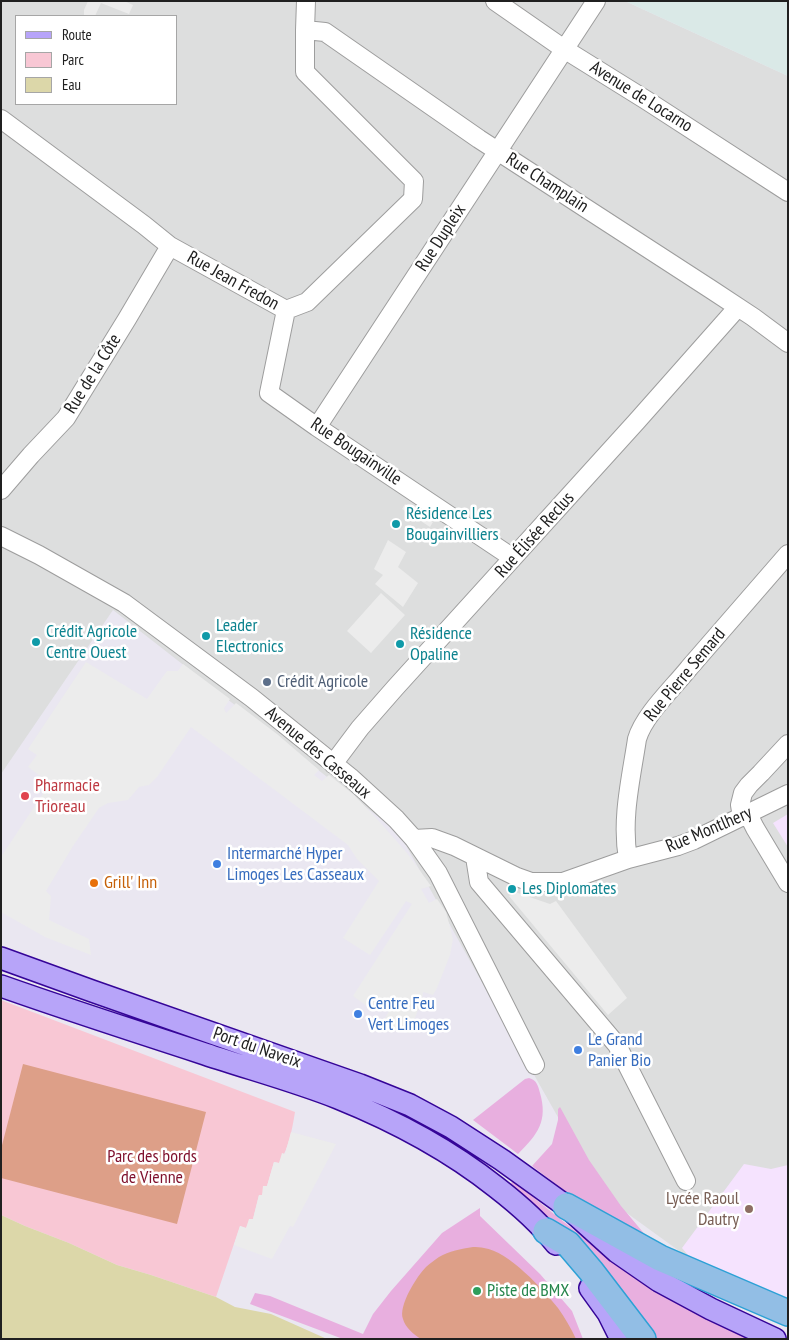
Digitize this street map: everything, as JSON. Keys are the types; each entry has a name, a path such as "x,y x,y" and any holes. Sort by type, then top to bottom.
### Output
{"highway":[{"path":"566,1206 660,1258 788,1313"},
{"path":"546,1231 568,1244 643,1339"}],"main road":[{"name":"Port du Naveix","path":"1,958 360,1084 410,1105 451,1127 502,1160 566,1206 617,1252 659,1281 711,1309 775,1339"},
{"name":"Port du Naveix","path":"1,986 337,1098 395,1123 446,1152 483,1177 546,1231 603,1306 621,1339"}],"street":[{"path":"305,30 306,1"},
{"name":"Avenue de Locarno","path":"495,1 564,49 788,192"},
{"name":"Rue Dupleix","path":"318,427 596,1"},
{"name":"Rue Jean Fredon","path":"1,119 170,246 286,310 307,302 413,199 414,181 305,72 305,30"},
{"name":"Rue Champlain","path":"305,30 325,32 497,151 738,307 788,343"},
{"name":"Rue de la Côte","path":"1,490 66,418 170,246"},
{"name":"Rue Élisée Reclus","path":"333,764 369,718 738,307"},
{"name":"Rue Bougainville","path":"286,310 269,392 513,558"},
{"name":"Avenue des Casseaux","path":"1,536 124,602 252,698 350,777 414,838 438,873 498,989 535,1066"},
{"name":"Rue Pierre Semard","path":"628,859 625,838 627,808 640,730 673,687 788,554"},
{"path":"788,744 749,785 743,793 740,805 745,816 755,828 788,882"},
{"path":"762,773 766,789 783,796"},
{"name":"Rue Montlhery","path":"628,859 694,840 783,796"},
{"path":"414,838 432,838 454,846 531,882 563,882 628,859"},
{"path":"474,857 479,882 617,1045 686,1181"}],"shaded area":[{"path":"1,1 625,1 788,76 788,1301 693,1261 602,1195 399,833 113,610 1,774"},
{"path":"88,1 124,1 133,5 129,14 101,3 95,15 84,15"},
{"path":"625,1 788,1 788,76"},
{"path":"405,504 433,522 430,527 402,509"},
{"path":"388,540 406,552 398,567 418,583 403,607 375,584 383,575 374,569"},
{"path":"381,593 405,615 371,653 347,631"},
{"path":"86,662 147,699 167,671 178,671 183,664 230,699 224,708 226,713 236,703 277,734 319,770 314,775 322,781 329,775 353,794 407,853 431,886 421,889 429,903 437,899 446,912 453,939 450,955 437,988 433,995 423,992 422,1000 409,1033 382,1024 389,1011 377,1004 371,1009 353,996 412,904 406,901 370,955 343,938 379,881 357,859 348,845 191,727 157,777 149,785 139,787 128,800 108,803 99,808 46,891 51,896 49,920 89,939 91,955 45,937 1,912 1,857 50,783 28,767 37,755 28,749"},
{"path":"788,814 788,847 773,823"},
{"path":"515,892 550,904 556,901 627,998 608,1015 509,896"},
{"path":"529,1078 539,1088 543,1112 542,1119 536,1133 518,1154 473,1120 525,1079"},
{"path":"560,1107 589,1160 621,1206 652,1243 582,1204 532,1166 552,1144 558,1120 558,1109"},
{"path":"291,1132 336,1144 293,1227 290,1226 272,1259 234,1245 240,1226 246,1228 249,1219 253,1219 259,1195 262,1195 263,1186 267,1186 274,1162 279,1163 282,1153 285,1154"},
{"name":"Lycée Raoul Dautry","path":"744,1164 771,1169 788,1165 788,1301 693,1261 682,1248"},
{"path":"513,1181 600,1251 670,1299 756,1339 647,1339 565,1234 510,1184"},
{"name":"Piste de BMX","path":"480,1208 480,1216 540,1274 572,1311 583,1339 343,1339 250,1304 255,1293 270,1296 363,1334 373,1314 442,1233"}],"green space":[{"name":"Parc des bords de Vienne","path":"1,1000 295,1112 288,1145 279,1163 274,1162 267,1186 262,1195 259,1195 253,1219 246,1228 240,1226 216,1297 117,1265 1,1215"},
{"path":"23,1064 206,1112 177,1224 1,1178 1,1149"},
{"name":"Piste de BMX","path":"481,1247 504,1256 525,1272 558,1308 576,1339 421,1339 413,1333 404,1322 402,1313 409,1291 418,1277 426,1267 439,1257 460,1249"}],"water":[{"path":"1,1215 117,1265 216,1297 235,1307 271,1314 327,1339 1,1339"}],"place":[{"name":"Résidence Les Bougainvilliers","path":"396,524"},
{"name":"Leader Electronics","path":"206,636"},
{"name":"Crédit Agricole Centre Ouest","path":"36,642"},
{"name":"Résidence Opaline","path":"400,644"},
{"name":"Crédit Agricole","path":"267,682"},
{"name":"Pharmacie Trioreau","path":"25,796"},
{"name":"Intermarché Hyper Limoges Les Casseaux","path":"217,864"},
{"name":"Grill' Inn","path":"94,883"},
{"name":"Les Diplomates","path":"512,889"},
{"name":"Centre Feu Vert Limoges","path":"358,1014"},
{"name":"Le Grand Panier Bio","path":"578,1050"},
{"name":"Lycée Raoul Dautry","path":"749,1209"},
{"name":"Piste de BMX","path":"477,1291"}]}
